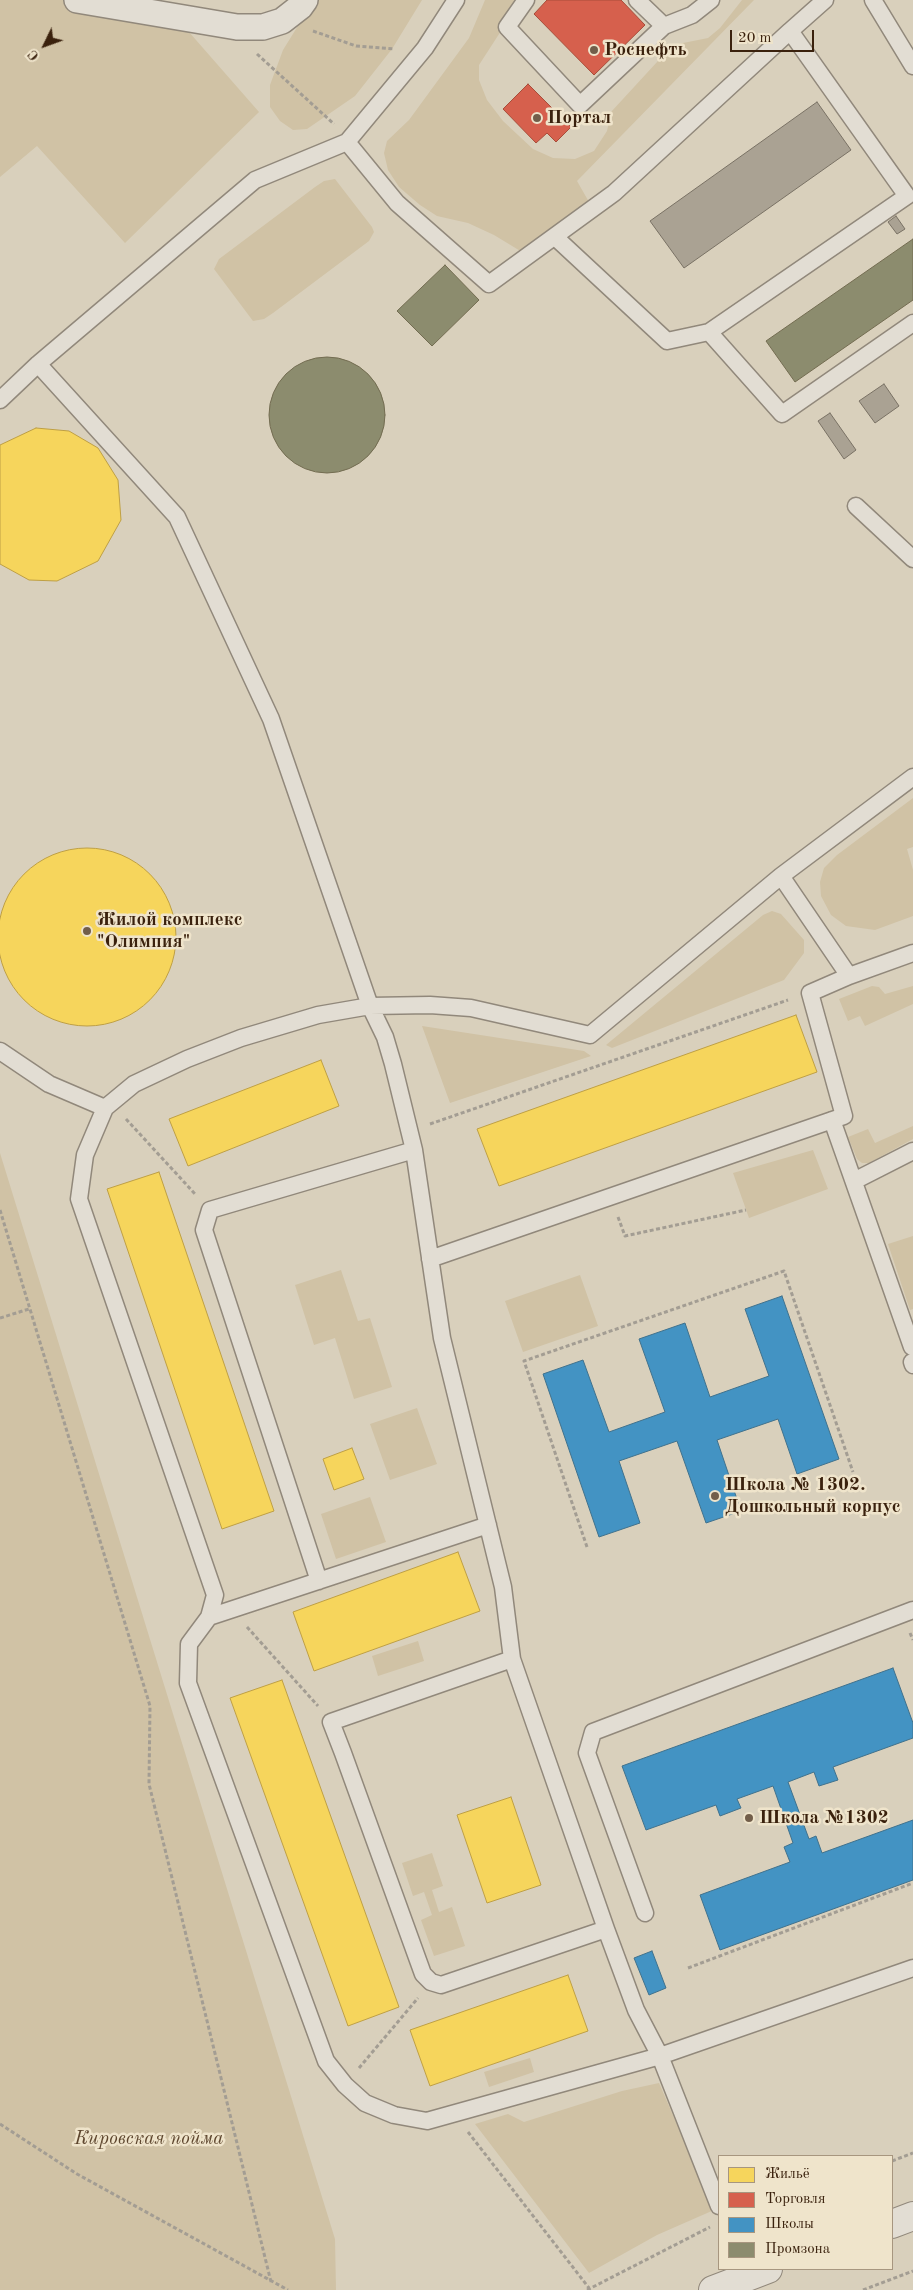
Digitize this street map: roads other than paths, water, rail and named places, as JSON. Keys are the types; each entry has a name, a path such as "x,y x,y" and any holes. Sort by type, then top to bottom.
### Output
{"street":[{"path":"77,0 225,25 262,27 282,21 300,7 304,0"},
{"path":"893,2224 913,2216"},
{"path":"713,2290 753,2271"}],"lane":[{"path":"0,400 38,364 255,180 347,142 425,48 456,0"},
{"path":"526,0 507,27 580,105 664,26 692,15 711,0"},
{"path":"637,0 664,26"},
{"path":"347,142 397,203 490,284 614,193 825,0"},
{"path":"873,0 913,66"},
{"path":"555,237 667,342 709,332 911,197 790,31"},
{"path":"709,332 782,414 913,323"},
{"path":"38,364 178,518 271,719 370,1006 385,1036 414,1150 442,1338 503,1587 512,1659 636,2010 660,2056 718,2203"},
{"path":"856,506 913,559"},
{"path":"913,777 781,876 590,1035 471,1008 430,1005 370,1006 318,1015 241,1038 187,1059 134,1084 105,1108 85,1155 78,1199 215,1596 209,1617 189,1644 188,1683 326,2061 345,2085 365,2103 394,2115 427,2121 660,2056 913,1968"},
{"path":"781,876 849,976"},
{"path":"430,1259 844,1116 810,993 849,976 913,953"},
{"path":"0,1051 49,1084 105,1108"},
{"path":"832,1120 912,1358"},
{"path":"320,1581 204,1230 210,1210 414,1150"},
{"path":"854,1181 913,1151"},
{"path":"209,1617 488,1525"},
{"path":"645,1912 587,1753 593,1732 913,1610"},
{"path":"512,1659 332,1722 423,1974 431,1982 441,1985 606,1929"}],"place":[{"name":"Роснефть","path":"594,50"},
{"name":"Портал","path":"537,118"},
{"name":"Жилой комплекс \"Олимпия\"","path":"87,931"},
{"name":"Школа № 1302. Дошкольный корпус","path":"715,1496"},
{"name":"Школа №1302","path":"749,1818"}],"park label":[{"name":"Кировская пойма","path":"149,2139"}]}
